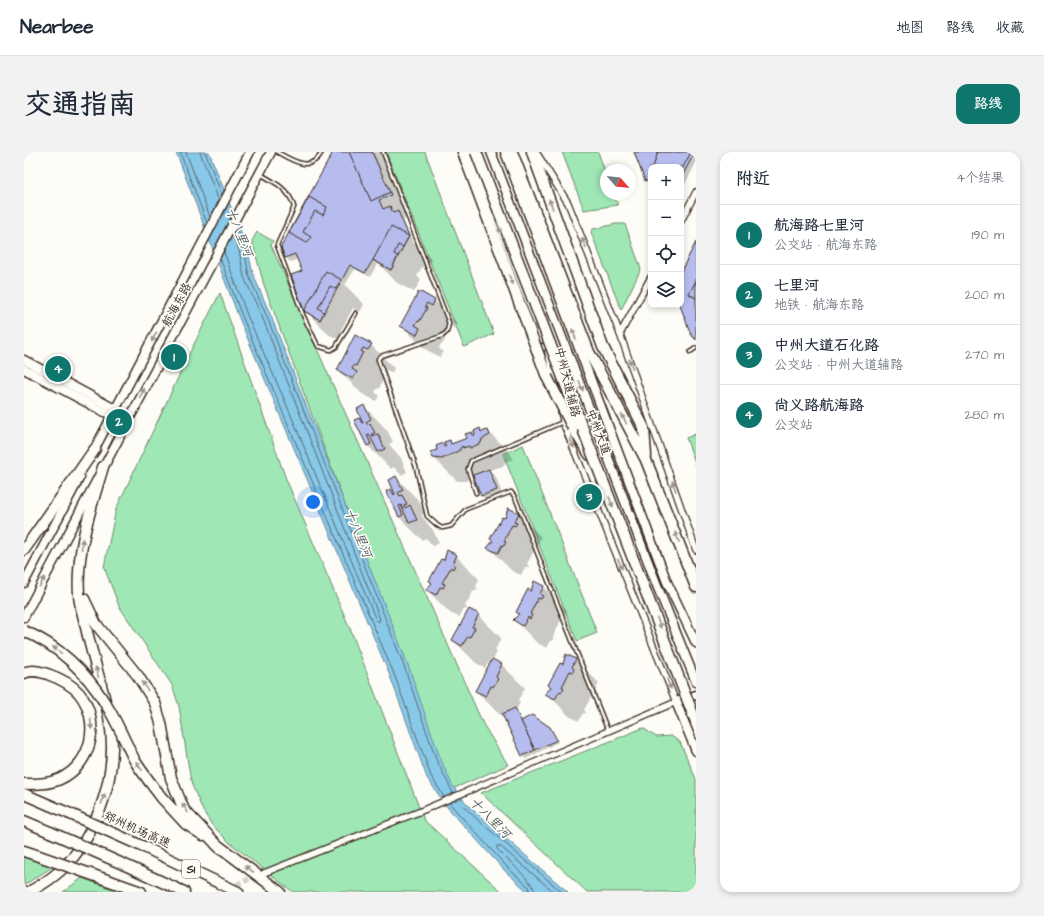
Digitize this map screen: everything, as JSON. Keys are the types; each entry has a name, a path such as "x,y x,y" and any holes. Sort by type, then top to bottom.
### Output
{"highway":[{"path":"463,152 547,377 573,428 598,466"},
{"name":"中州大道","path":"476,152 696,722"},
{"path":"512,152 589,352 646,460 696,587"},
{"path":"532,152 602,346 644,428 646,460"},
{"path":"24,550 95,449"},
{"path":"28,892 45,883 61,870 76,854 96,817 109,776 113,747 109,718 80,603 79,581 83,537 103,467"},
{"path":"79,581 84,597 96,624 138,676 155,703 161,723 171,778 184,810 220,848"},
{"path":"24,631 58,650 92,683 106,704 136,762 162,798 186,824 280,892"},
{"path":"24,673 30,670 43,672 61,679 73,688 86,705 92,727 90,741 85,755 72,772 59,779 46,783 24,784"},
{"name":"郑州机场高速","path":"24,794 144,847 238,892"},
{"name":"S1","path":"24,821 184,892"},
{"path":"24,851 141,892"}],"main road":[{"name":"航海东路","path":"24,583 250,152"},
{"name":"中州大道","path":"492,152 658,588 696,682"},
{"name":"中州大道","path":"505,152 667,582 696,643"},
{"name":"航海东路","path":"24,617 270,155"},
{"path":"24,360 114,413"},
{"path":"24,369 114,413"},
{"path":"676,702 696,695"},
{"name":"中州大道辅路","path":"676,702 696,751"}],"street":[{"name":"中州大道辅路","path":"470,152 550,356 564,422 676,702"},
{"path":"536,152 568,203 620,334 696,550"},
{"path":"684,216 693,202 696,192"},
{"path":"620,334 648,283"},
{"path":"264,873 478,788 676,702"}],"lane":[{"path":"277,152 299,163 314,163 318,160 322,152"},
{"path":"383,152 449,323 447,332 442,336 381,356 378,359 416,467 427,516 436,525 446,528 454,524 466,509 479,503 510,492 515,497 608,731"},
{"path":"260,174 276,182 293,201 294,207 277,245 303,315 318,346 331,350 336,347 356,313"},
{"path":"690,352 696,348"},
{"path":"476,492 468,469 471,461 564,422"}],"green space":[{"path":"386,152 425,152 494,334 464,347"},
{"path":"562,152 598,152 602,164 600,164 600,200 616,200 618,205 584,210"},
{"path":"616,224 625,224 641,269 621,310 591,232 593,229"},
{"path":"257,232 273,241 271,245 483,724 508,765 450,790 264,285 252,241"},
{"path":"220,293 286,479 351,631 424,820 502,892 293,892 230,843 212,825 203,811 192,785 179,706 172,685 119,606 104,567 116,509 194,344"},
{"path":"696,434 696,465 686,438"},
{"path":"523,445 597,633 577,641 503,454"},
{"path":"643,728 656,737 671,736 680,742 696,779 696,892 587,892 481,793"},
{"path":"24,857 54,866 24,885"},
{"path":"82,878 121,892 63,892"}],"water":[{"name":"十八里河","path":"176,152 209,152 247,247 253,274 271,316 408,665 440,758 452,785 466,803 481,817 568,892 528,892 505,871 447,807 427,778 390,676 239,318"}],"building":[{"path":"333,152 372,152 391,195 379,200 383,209 390,206 393,213 398,211 409,236 391,270 373,260 365,273 350,265 320,320 304,311 291,275 302,271 295,254 285,258 281,247"},
{"path":"349,152 372,152 390,192 371,201"},
{"path":"634,152 695,152 684,172 684,164 648,164 648,181 645,181"},
{"path":"658,152 691,152 684,165 684,164 654,164"},
{"path":"309,197 327,207 323,215 315,211 303,232 311,237 307,243 289,233"},
{"path":"391,227 409,236 403,247 398,245 394,254 398,256 391,270 373,260"},
{"path":"696,242 696,281 689,294 696,298 696,340 691,335 681,308 684,308 684,265"},
{"path":"326,271 342,280 336,289 330,286 318,308 324,312 320,320 304,311"},
{"path":"696,281 696,298 689,294"},
{"path":"419,291 435,300 432,306 427,303 425,307 427,308 419,322 418,321 415,325 420,328 417,335 400,326"},
{"path":"355,335 372,344 368,350 363,348 361,352 363,352 356,366 354,365 352,369 357,372 353,379 337,370"},
{"path":"364,405 371,419 366,422 368,425 370,423 375,433 372,434 373,436 378,434 385,449 378,452 369,434 367,435 371,444 367,446 354,420 359,418 363,423 357,409"},
{"path":"480,428 481,432 488,430 490,435 482,439 481,443 470,448 469,446 463,448 463,446 460,450 442,459 433,458 430,452 437,450 436,446 443,443 444,447 446,446 444,442 450,440 451,444 467,438 465,434 472,432 473,435 475,435 474,431"},
{"path":"489,469 497,490 481,496 473,475"},
{"path":"396,476 403,490 398,493 400,496 402,495 407,504 404,505 405,508 410,505 417,520 409,523 401,505 399,506 403,515 399,517 386,491 391,489 394,495 395,494 389,480"},
{"path":"508,508 519,513 514,522 517,523 515,526 512,525 504,541 506,542 504,546 502,545 498,553 487,548 493,541 490,539 502,517 505,518"},
{"path":"447,550 457,555 453,564 455,565 453,569 451,567 442,583 445,584 443,588 440,587 436,595 426,590 432,583 429,581 441,559 444,560"},
{"path":"534,581 544,586 540,594 543,596 541,599 538,598 530,614 532,615 530,619 528,617 523,626 513,620 519,614 516,612 528,589 531,591"},
{"path":"469,609 479,614 472,627 475,628 470,637 468,636 462,646 452,640"},
{"path":"566,654 576,659 572,667 574,669 573,672 570,671 562,687 564,688 562,692 560,691 555,699 545,694 551,687 548,685 560,663 563,664"},
{"path":"492,659 502,664 496,677 498,679 493,687 491,686 486,696 475,691"},
{"path":"515,708 535,750 522,756 502,714"},
{"path":"532,715 550,727 557,740 535,750 521,721"}],"tunnel":[{"path":"221,892 258,875"}],"place":[{"name":"航海路七里河","path":"174,357"},
{"name":"尚义路航海路","path":"58,369"},
{"name":"七里河","path":"119,422"},
{"name":"中州大道石化路","path":"589,497"}]}
